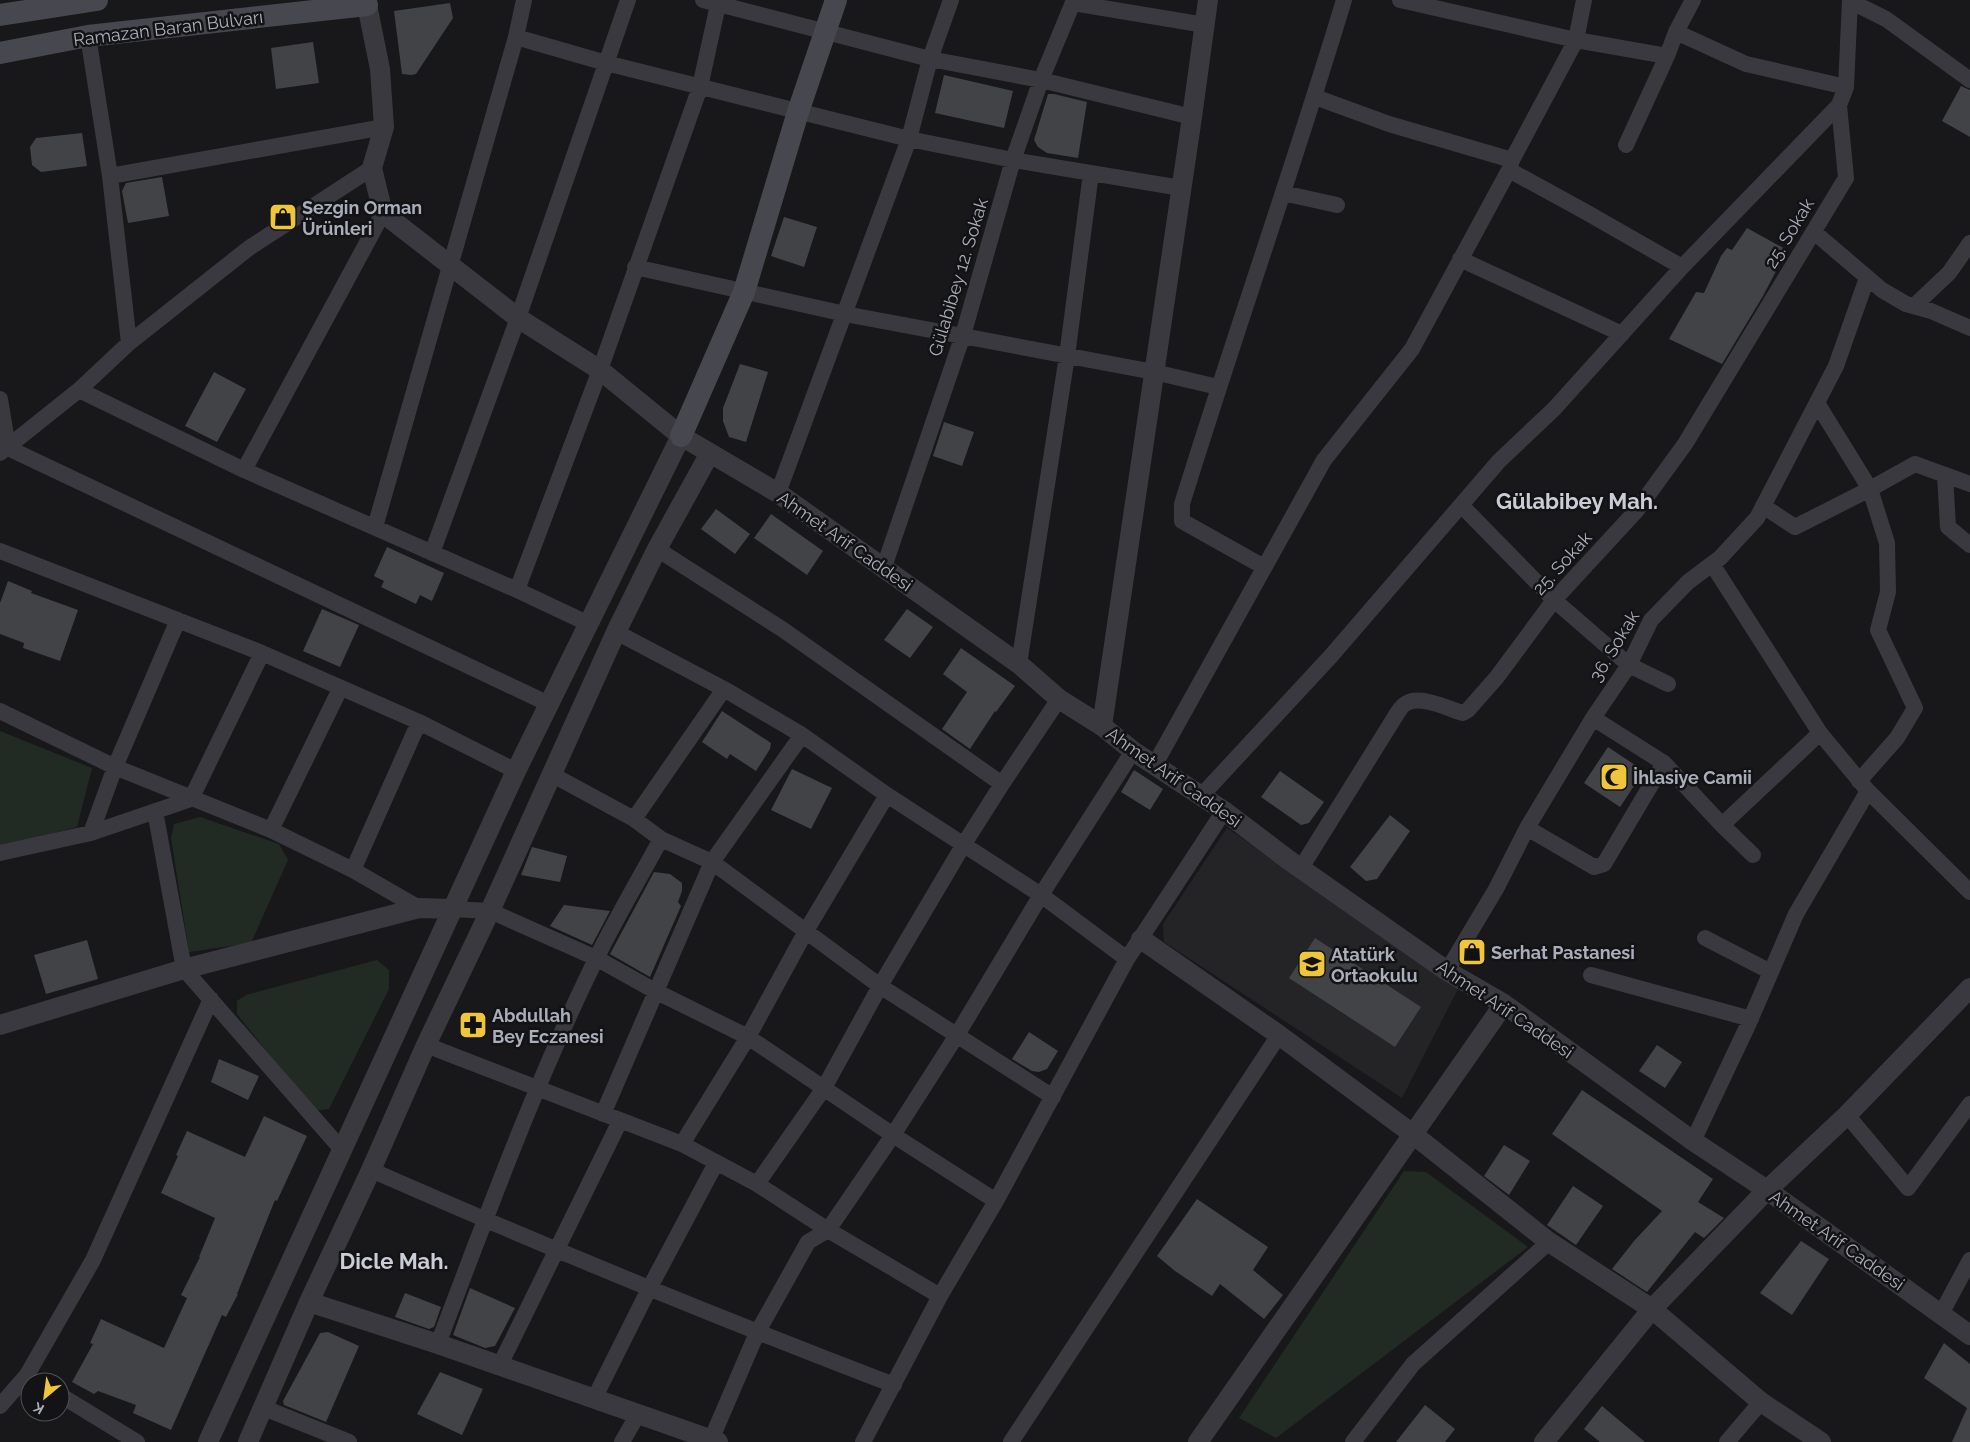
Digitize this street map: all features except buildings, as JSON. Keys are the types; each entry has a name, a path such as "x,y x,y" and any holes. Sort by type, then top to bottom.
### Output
{"main road":[{"name":"Ramazan Baran Bulvarı","path":"0,15 97,0"},
{"path":"680,436 744,292 798,112 836,0"},
{"name":"Ramazan Baran Bulvarı","path":"0,53 88,36 367,3"}],"street":[{"path":"375,527 516,37 524,0"},
{"path":"432,553 518,318 628,0"},
{"path":"778,493 909,139 930,59 951,0"},
{"path":"1102,726 1208,0"},
{"path":"1264,568 1182,522 1182,504 1218,387 1315,97 1344,0"},
{"path":"1400,0 1576,40 1667,56"},
{"path":"1154,766 1324,460 1412,349 1576,40 1584,0"},
{"path":"1626,145 1676,32 1693,0"},
{"path":"1202,796 1331,656 1499,461 1554,409 1682,267 1839,105 1846,87 1850,0 1886,19 1970,80"},
{"path":"517,590 600,370 700,87 714,1 825,33 930,59 1041,80 1192,117"},
{"path":"1073,2 1205,25"},
{"name":"Gülabibey 12. Sokak","path":"884,568 963,335 1013,160 1041,80 1073,2"},
{"path":"244,470 383,213 372,168 384,127 380,69 367,3"},
{"path":"1676,32 1746,64 1846,87"},
{"path":"88,36 110,176 129,343"},
{"path":"516,37 606,63 909,139 1013,160 1181,188"},
{"path":"1315,97 1511,165 1584,211 1682,267"},
{"name":"25. Sokak","path":"1301,868 1402,707 1406,703 1413,701 1429,702 1463,713 1497,677 1554,600 1638,510 1685,444 1846,178 1839,105"},
{"path":"110,176 384,127"},
{"path":"4,451 79,390 129,343 249,248 372,168"},
{"path":"1019,664 1067,356 1091,173"},
{"path":"1283,193 1337,205"},
{"name":"Ahmet Arif Caddesi","path":"383,213 518,318 600,370 680,436 778,493 1019,664 1059,699 1102,726 1154,766 1224,810 1301,868 1447,970 1504,1004 1693,1142 1767,1190 1970,1335"},
{"path":"1814,232 1882,290 1906,304 1931,311 1970,328"},
{"path":"1914,306 1949,273 1970,243"},
{"path":"1460,259 1622,334"},
{"path":"636,267 845,314 1154,372 1218,387"},
{"name":"36. Sokak","path":"1447,970 1496,890 1527,828 1593,718 1629,665 1651,620 1688,582 1720,558 1756,518 1836,366 1868,278"},
{"path":"79,390 244,470 517,590 587,623"},
{"path":"0,399 4,451"},
{"path":"1693,1142 1796,914 1864,786 1915,708 1878,630 1888,592 1887,543 1870,489 1817,403"},
{"path":"208,1442 516,771 680,436"},
{"path":"4,451 549,704"},
{"path":"248,1442 309,1302 371,1170 426,1045 490,911 616,632 657,549 710,453"},
{"path":"1762,506 1795,527 1915,464 1970,484"},
{"path":"1945,475 1948,526 1970,545"},
{"path":"1461,505 1554,600 1629,665 1668,684"},
{"path":"657,549 782,629 1002,784"},
{"path":"0,551 262,653 340,689 420,722 516,771"},
{"path":"1712,564 1820,734 1864,786 1970,892"},
{"path":"91,832 114,767 178,620"},
{"path":"616,632 724,689 802,736 887,795 1041,895 1127,959"},
{"path":"0,853 91,832 191,799 262,653"},
{"path":"271,830 340,689"},
{"path":"634,819 724,689"},
{"path":"757,1184 824,1088 880,986 964,844 1059,699"},
{"path":"0,711 114,767 271,830 353,870 419,908"},
{"path":"1593,718 1664,764 1753,855"},
{"path":"353,870 420,722"},
{"path":"1722,825 1820,734"},
{"path":"603,1114 712,862 802,736"},
{"path":"309,1302 438,1344 499,1367 715,1441 757,1333 808,1242 828,1230 892,1135 1133,751"},
{"path":"1527,828 1594,867 1604,864 1664,764"},
{"path":"551,774 634,819 661,839 712,862 880,986 1053,1097"},
{"path":"682,1144 748,1037 806,931 887,795"},
{"path":"863,1442 940,1296 996,1201 1127,959 1224,810"},
{"path":"155,811 184,969 343,1151"},
{"path":"438,1344 484,1220 538,1089 596,958 661,839"},
{"path":"0,1025 184,969 419,908 490,911 596,958 655,991 748,1037 892,1135 996,1201"},
{"path":"1705,938 1771,972"},
{"path":"1141,939 1279,1035 1414,1135 1549,1242 1652,1309 1761,1402 1821,1442"},
{"path":"1591,975 1750,1019"},
{"path":"1544,1442 1652,1309 1767,1190 1847,1115 1970,988"},
{"path":"36,1372 93,1260 211,999"},
{"path":"1198,1442 1504,1004"},
{"path":"1011,1442 1279,1035"},
{"path":"426,1045 682,1144 757,1184 828,1230 940,1296"},
{"path":"1847,1115 1908,1188 1970,1104"},
{"path":"499,1367 620,1121"},
{"path":"594,1398 649,1288 716,1163"},
{"path":"371,1170 484,1220 757,1333 894,1385"},
{"path":"1353,1442 1413,1364 1549,1242"},
{"path":"1941,1314 1970,1260"},
{"path":"0,1406 20,1389"},
{"path":"70,1401 137,1442"},
{"path":"1727,1442 1761,1402"},
{"path":"264,1408 349,1442"},
{"path":"622,1442 638,1414"}],"shaded area":[{"path":"0,731 92,768 77,827 0,848"},
{"path":"200,817 279,844 288,860 251,943 189,952 171,838 174,824"},
{"name":"Atatürk Ortaokulu","path":"1227,828 1459,987 1402,1098 1164,942 1163,924"},
{"path":"377,960 389,970 389,989 329,1109 314,1111 237,1014 237,1001 246,995"},
{"path":"1404,1171 1426,1172 1528,1247 1276,1438 1239,1418"}],"place":[{"name":"Sezgin Orman Ürünleri","path":"283,217"},
{"name":"İhlasiye Camii","path":"1614,777"},
{"name":"Serhat Pastanesi","path":"1472,952"},
{"name":"Atatürk Ortaokulu","path":"1312,964"},
{"name":"Abdullah Bey Eczanesi","path":"473,1025"}],"district":[{"name":"Gülabibey Mah.","path":"1577,501"},
{"name":"Dicle Mah.","path":"394,1261"}]}
